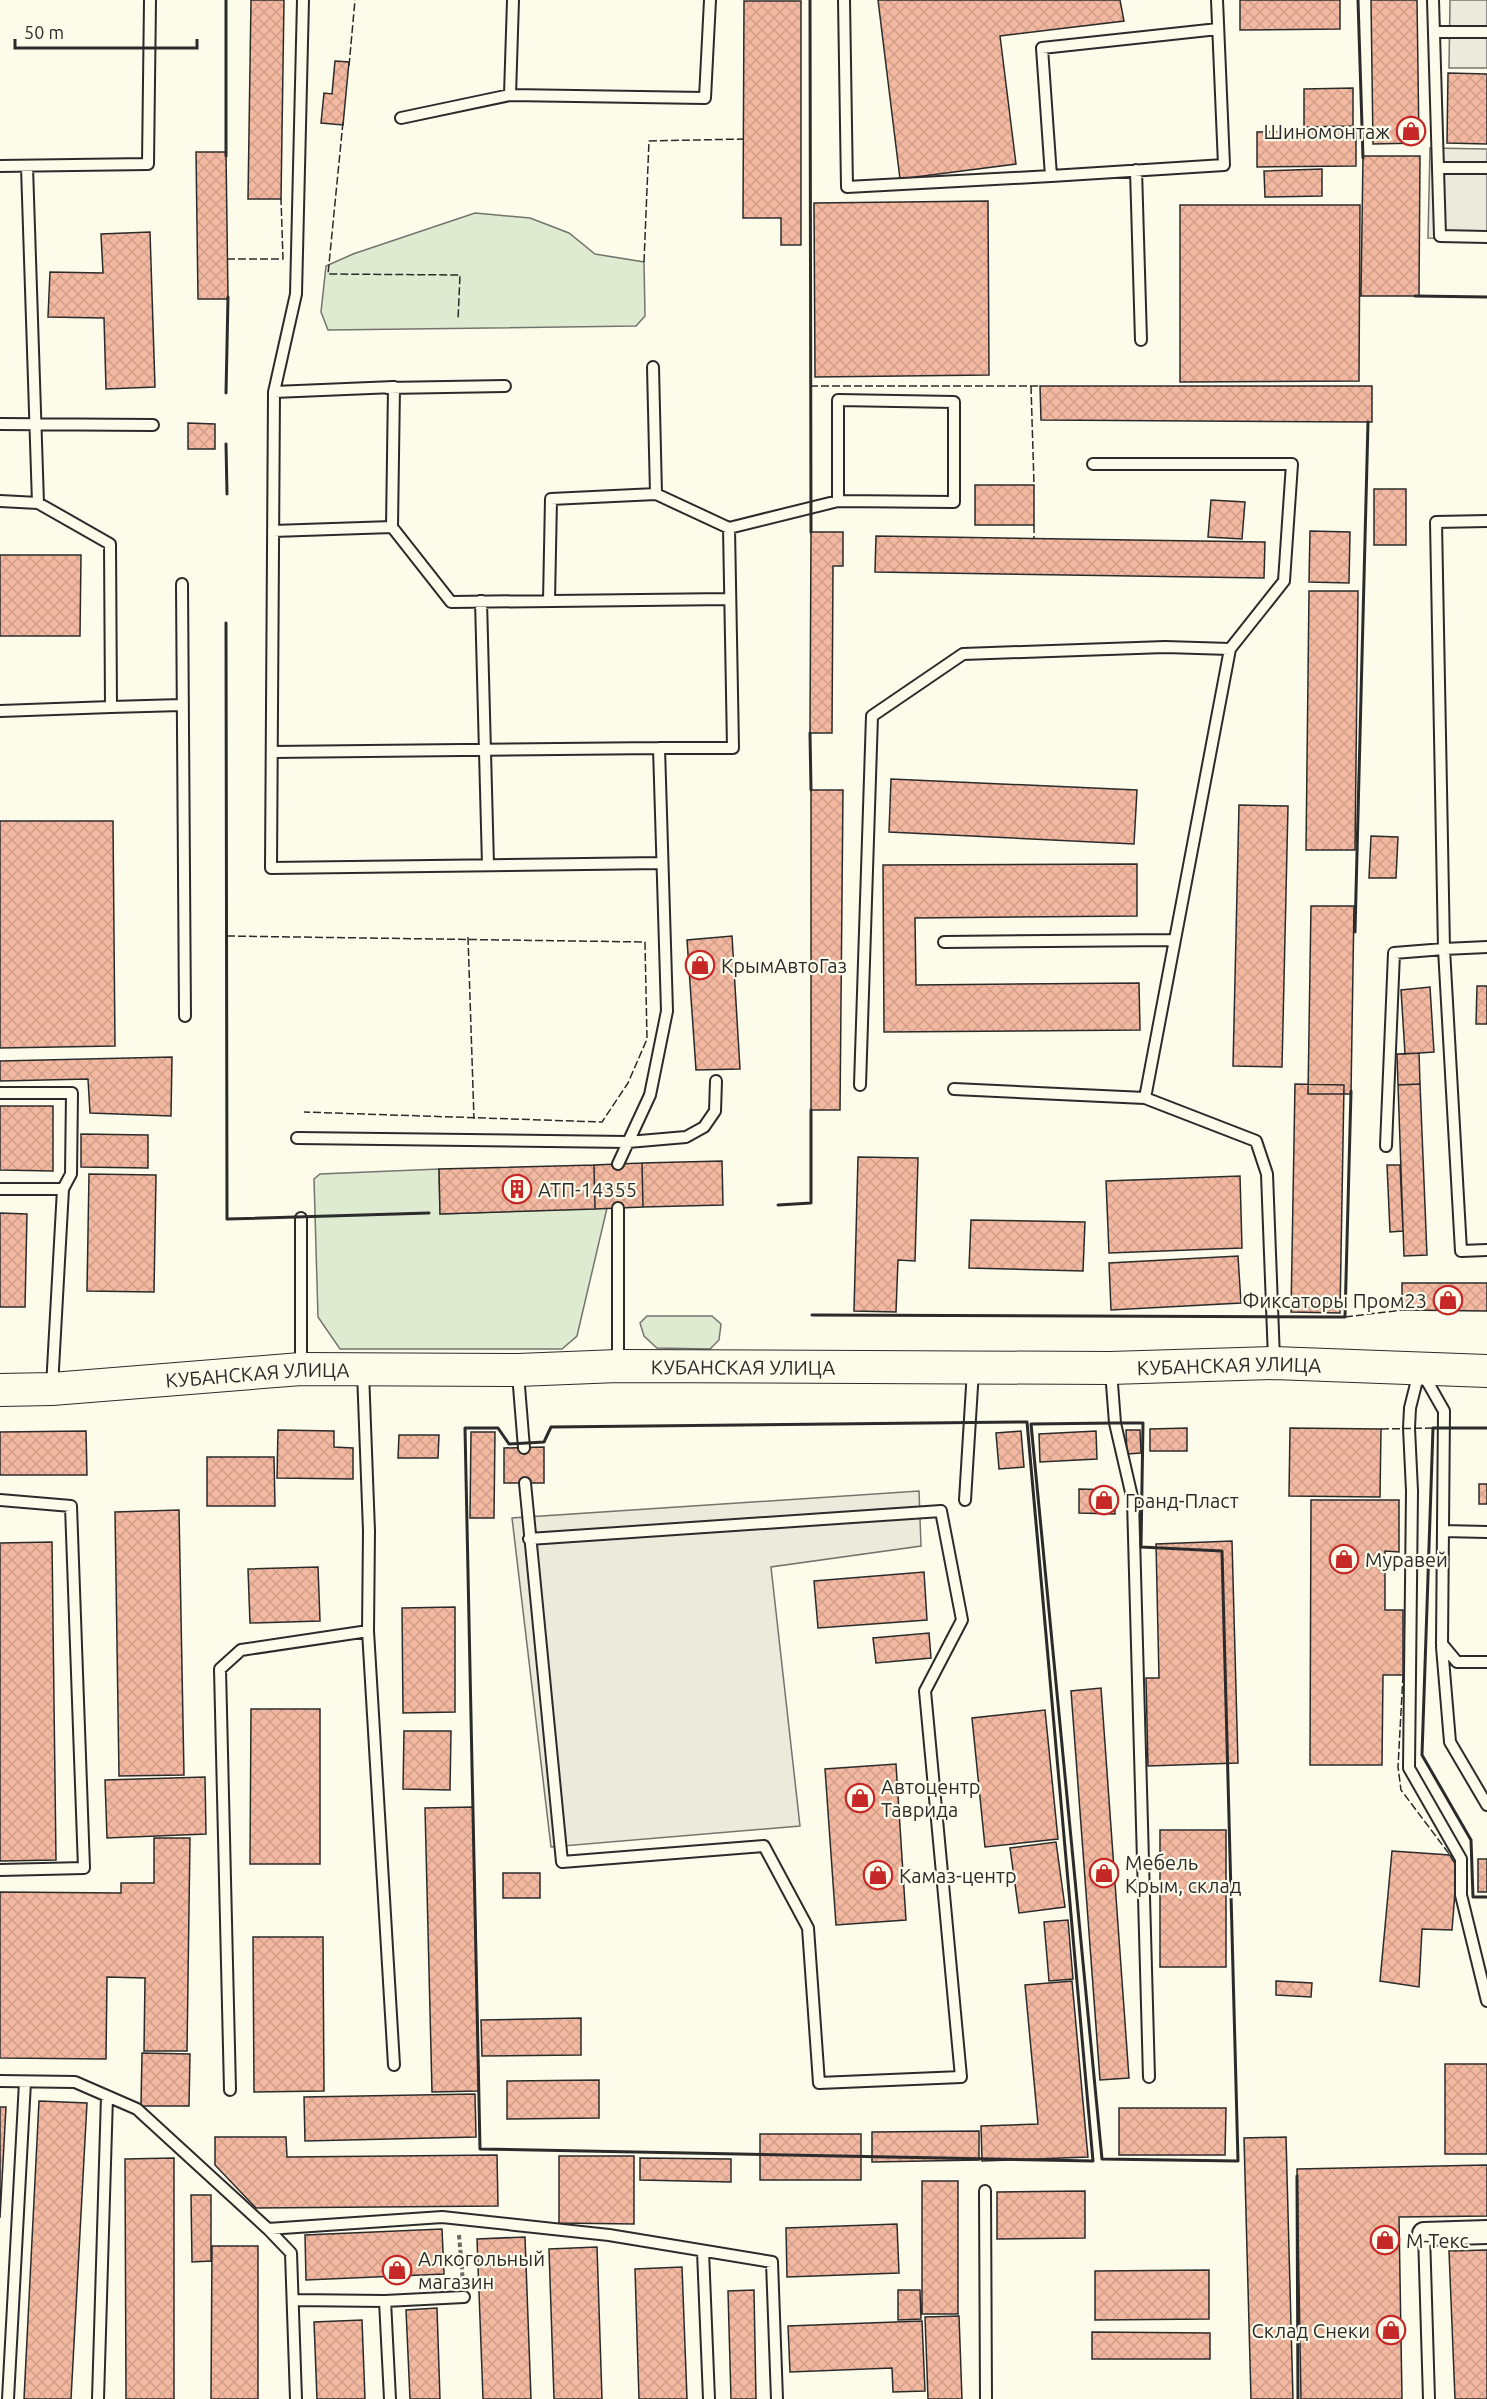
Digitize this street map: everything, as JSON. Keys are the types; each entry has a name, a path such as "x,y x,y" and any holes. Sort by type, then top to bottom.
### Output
{"main road":[{"name":"КУБАНСКАЯ УЛИЦА","path":"0,1390 52,1389 301,1369 518,1370 618,1366 1110,1368 1274,1363 1487,1371"}],"street":[{"path":"1424,2234 1487,2232"}],"lane":[{"path":"0,166 148,164 150,0"},
{"path":"303,0 296,294 274,392 271,868 662,863"},
{"path":"510,95 513,0"},
{"path":"401,118 510,95 705,98 710,0"},
{"path":"844,0 848,187 1224,165 1217,0"},
{"path":"1433,0 1440,236 1487,237"},
{"path":"1051,176 1042,48 1218,29"},
{"path":"1434,32 1487,32"},
{"path":"27,167 38,502"},
{"path":"1438,168 1487,168"},
{"path":"1136,170 1140,340"},
{"path":"653,367 656,494"},
{"path":"274,392 505,386"},
{"path":"387,388 394,387 392,526 451,602 730,599"},
{"path":"549,601 551,499 656,494 729,528 838,501 954,502 954,402 838,400 838,501"},
{"path":"0,424 153,425"},
{"path":"1093,464 1292,464 1284,581 1230,649 1145,1098"},
{"path":"0,501 38,502 110,544 111,707"},
{"path":"1487,521 1436,522 1444,949 1461,1251 1487,1250"},
{"path":"273,531 392,526"},
{"path":"272,752 733,748 729,528"},
{"path":"182,584 181,705 186,1016"},
{"path":"481,601 488,865"},
{"path":"860,1085 872,716 963,654 1165,647 1230,649"},
{"path":"0,711 181,705"},
{"path":"618,1164 650,1095 667,1011 659,748"},
{"path":"944,942 1174,940"},
{"path":"1386,1146 1394,953 1487,947"},
{"path":"297,1138 628,1142 686,1137 704,1127 715,1111 716,1081"},
{"path":"954,1089 1145,1098 1256,1140 1267,1174 1274,1363"},
{"path":"0,1093 72,1093 71,1174 63,1189 52,1389"},
{"path":"0,1189 63,1189"},
{"path":"618,1208 618,1366"},
{"path":"301,1218 301,1369"},
{"path":"965,1500 973,1367"},
{"path":"1110,1368 1115,1423 1133,1501 1149,2078"},
{"path":"1420,1369 1444,1411 1442,1644 1450,1742 1487,1805"},
{"path":"1420,1369 1410,1408 1409,1428 1412,1491 1409,1768 1461,1859 1461,1895 1487,2001"},
{"path":"518,1370 524,1448"},
{"path":"363,1371 369,1531 368,1631 394,2065"},
{"path":"525,1483 529,1539 562,1862 764,1846 808,1928 819,2083 961,2076 925,1691 962,1620 941,1511 529,1539"},
{"path":"0,1500 71,1506 84,1868 0,1870"},
{"path":"1443,1531 1487,1532"},
{"path":"230,2090 220,1669 242,1650 368,1631"},
{"path":"1442,1644 1457,1662 1487,1662"},
{"path":"0,2081 75,2082 137,2109 268,2229 291,2253 296,2399"},
{"path":"8,2399 25,2082"},
{"path":"98,2399 107,2096"},
{"path":"985,2191 986,2399"},
{"path":"268,2229 442,2217 458,2218 609,2235 772,2262 777,2399"},
{"path":"1424,2234 1429,2399"},
{"path":"703,2251 708,2399"},
{"path":"293,2300 386,2301 464,2297"},
{"path":"386,2301 390,2399"}],"path":[{"path":"458,2218 464,2297"}],"green space":[{"path":"475,213 530,218 569,233 595,254 644,262 645,316 636,326 328,330 321,312 326,266 353,254"},
{"path":"439,1169 440,1214 607,1208 577,1336 562,1349 340,1349 318,1317 314,1179 320,1174"},
{"path":"647,1316 712,1316 721,1324 719,1340 710,1349 657,1348 644,1336 640,1323"}],"shaded area":[{"path":"1450,0 1487,0 1487,68 1449,68"},
{"path":"1430,148 1487,149 1487,239 1428,238"},
{"path":"919,1491 921,1546 771,1567 800,1826 551,1847 512,1518"}],"building":[{"path":"251,0 284,0 281,199 248,199"},
{"path":"878,0 1120,0 1124,21 1000,36 1016,164 900,179"},
{"path":"1240,0 1340,0 1340,29 1240,30"},
{"path":"1371,0 1417,0 1419,143 1373,144"},
{"path":"744,1 801,1 801,245 781,245 781,218 743,218"},
{"path":"335,61 349,62 343,125 321,123 324,93 332,94"},
{"path":"1448,73 1487,74 1487,144 1447,143"},
{"path":"1353,88 1353,126 1304,127 1304,89"},
{"path":"1356,131 1356,166 1257,167 1257,132"},
{"path":"196,152 226,152 228,299 198,299"},
{"path":"1363,156 1420,156 1419,296 1361,296"},
{"path":"1322,169 1322,196 1265,197 1264,171"},
{"path":"988,201 989,375 815,377 814,203"},
{"path":"1180,205 1360,205 1359,381 1180,382"},
{"path":"150,232 155,387 106,389 104,318 48,317 50,272 103,273 101,234"},
{"path":"1040,386 1372,386 1372,422 1041,420"},
{"path":"188,423 215,424 215,449 188,449"},
{"path":"975,485 1034,485 1034,525 975,525"},
{"path":"1374,489 1406,489 1406,545 1374,545"},
{"path":"1211,500 1245,502 1242,539 1208,537"},
{"path":"1310,531 1350,532 1349,583 1309,582"},
{"path":"811,532 843,532 843,566 833,566 832,733 810,733"},
{"path":"876,536 1265,542 1264,578 875,572"},
{"path":"0,555 81,555 80,636 0,636"},
{"path":"1309,591 1358,591 1355,850 1306,850"},
{"path":"891,779 1137,790 1134,844 889,832"},
{"path":"811,790 843,790 840,1110 811,1110"},
{"path":"1239,805 1288,806 1282,1067 1233,1066"},
{"path":"0,821 113,821 115,1046 0,1048"},
{"path":"1371,836 1398,837 1396,878 1369,878"},
{"path":"1137,864 1137,916 915,918 916,985 1139,983 1140,1030 884,1032 883,865"},
{"path":"1311,906 1354,906 1351,1094 1308,1094"},
{"path":"732,936 740,1069 696,1070 687,940"},
{"path":"1477,986 1487,986 1487,1024 1476,1024"},
{"path":"1430,987 1434,1052 1405,1054 1401,990"},
{"path":"1419,1053 1420,1084 1398,1085 1397,1054"},
{"path":"172,1057 171,1116 90,1113 88,1079 0,1081 0,1061"},
{"path":"1295,1084 1344,1085 1340,1313 1291,1312"},
{"path":"1420,1084 1427,1255 1404,1256 1398,1085"},
{"path":"0,1106 53,1106 53,1171 0,1170"},
{"path":"81,1134 148,1135 148,1168 81,1167"},
{"path":"858,1157 918,1158 915,1261 898,1260 896,1312 854,1311"},
{"path":"722,1161 723,1205 643,1207 642,1163"},
{"path":"642,1163 643,1207 595,1209 594,1165"},
{"name":"АТП-14355","path":"594,1165 595,1209 440,1214 439,1169"},
{"path":"1387,1165 1400,1165 1403,1231 1390,1232"},
{"path":"89,1174 156,1175 154,1292 87,1291"},
{"path":"1240,1176 1242,1248 1109,1253 1106,1181"},
{"path":"0,1213 27,1214 25,1307 0,1307"},
{"path":"971,1220 1085,1222 1083,1271 969,1268"},
{"path":"1238,1256 1241,1303 1111,1310 1109,1263"},
{"path":"1402,1283 1487,1283 1487,1311 1402,1310"},
{"path":"1187,1428 1187,1451 1150,1451 1150,1429"},
{"path":"1290,1428 1381,1429 1380,1497 1289,1496"},
{"path":"278,1430 334,1431 334,1447 353,1448 353,1479 277,1478"},
{"path":"1126,1430 1140,1430 1141,1453 1127,1454"},
{"path":"86,1431 87,1475 0,1475 0,1432"},
{"path":"1021,1431 1024,1467 999,1469 996,1433"},
{"path":"1096,1431 1097,1459 1040,1462 1039,1434"},
{"path":"471,1432 495,1432 494,1518 470,1518"},
{"path":"399,1435 439,1435 438,1458 398,1458"},
{"path":"544,1447 544,1483 504,1483 504,1448"},
{"path":"207,1457 274,1457 275,1506 207,1506"},
{"path":"1479,1484 1487,1484 1487,1504 1479,1504"},
{"path":"1079,1489 1115,1490 1115,1514 1079,1513"},
{"path":"1311,1500 1399,1500 1399,1552 1385,1551 1385,1610 1403,1610 1403,1675 1383,1675 1382,1765 1310,1765"},
{"path":"179,1510 184,1775 119,1776 115,1512"},
{"path":"1232,1541 1238,1763 1148,1766 1146,1678 1159,1678 1156,1544"},
{"path":"52,1542 56,1860 0,1861 0,1543"},
{"path":"318,1567 320,1621 250,1623 248,1569"},
{"path":"924,1572 927,1620 818,1628 814,1581"},
{"path":"455,1607 455,1712 403,1713 402,1608"},
{"path":"929,1633 931,1658 876,1663 873,1638"},
{"path":"1101,1688 1129,2078 1100,2080 1071,1691"},
{"path":"251,1709 320,1709 320,1864 250,1864"},
{"path":"1045,1710 1058,1839 985,1847 972,1718"},
{"path":"404,1731 451,1731 450,1790 403,1789"},
{"path":"896,1764 906,1920 836,1925 825,1769"},
{"path":"205,1777 206,1834 107,1838 105,1780"},
{"path":"473,1807 479,2091 432,2092 425,1808"},
{"path":"1160,1830 1226,1830 1226,1967 1160,1967"},
{"path":"154,1838 190,1838 187,2051 144,2051 145,1978 107,1977 106,2059 0,2058 0,1892 121,1893 121,1883 154,1883"},
{"path":"1056,1842 1065,1907 1019,1913 1010,1848"},
{"path":"1392,1851 1450,1855 1457,1867 1452,1930 1422,1929 1419,1987 1380,1981"},
{"path":"1478,1859 1487,1859 1487,1892 1478,1892"},
{"path":"503,1873 540,1873 540,1898 503,1898"},
{"path":"1068,1920 1073,1979 1049,1981 1044,1922"},
{"path":"253,1937 323,1937 324,2091 254,2092"},
{"path":"1072,1981 1088,2157 982,2161 981,2126 1038,2124 1025,1985"},
{"path":"1276,1981 1312,1983 1311,1997 1276,1995"},
{"path":"581,2018 581,2055 482,2056 481,2020"},
{"path":"142,2053 190,2054 189,2106 141,2106"},
{"path":"1445,2064 1487,2064 1487,2154 1445,2154"},
{"path":"599,2080 599,2118 507,2119 507,2081"},
{"path":"475,2094 476,2137 305,2141 304,2097"},
{"path":"39,2101 87,2103 71,2399 24,2399"},
{"path":"0,2107 6,2107 0,2218"},
{"path":"1119,2108 1226,2108 1225,2155 1119,2155"},
{"path":"979,2131 979,2160 872,2162 872,2132"},
{"path":"760,2134 861,2134 861,2180 760,2180"},
{"path":"215,2137 286,2137 287,2157 497,2155 498,2206 256,2208 215,2165"},
{"path":"1286,2137 1293,2399 1251,2399 1244,2138"},
{"path":"559,2156 634,2156 634,2224 559,2223"},
{"path":"174,2158 174,2399 126,2399 125,2159"},
{"path":"640,2158 731,2159 731,2182 640,2180"},
{"path":"1487,2165 1487,2216 1399,2217 1402,2399 1301,2399 1297,2169"},
{"path":"922,2181 958,2181 958,2314 922,2314"},
{"path":"1085,2191 1085,2238 997,2239 997,2192"},
{"path":"191,2195 211,2195 211,2261 192,2262"},
{"path":"897,2224 899,2273 787,2277 786,2228"},
{"path":"442,2229 444,2274 306,2280 305,2235"},
{"path":"525,2237 531,2399 483,2399 477,2239"},
{"path":"212,2246 258,2246 258,2399 211,2399"},
{"path":"597,2247 602,2399 554,2399 549,2249"},
{"path":"1487,2250 1487,2399 1455,2399 1449,2251"},
{"path":"682,2267 687,2399 639,2399 635,2269"},
{"path":"1209,2270 1209,2319 1095,2320 1095,2271"},
{"path":"754,2290 756,2399 731,2399 728,2291"},
{"path":"898,2290 920,2290 921,2319 898,2320"},
{"path":"437,2308 440,2399 410,2399 406,2310"},
{"path":"959,2316 962,2399 928,2399 925,2317"},
{"path":"362,2320 365,2399 317,2399 314,2322"},
{"path":"922,2321 925,2391 893,2392 892,2368 790,2372 788,2326"},
{"path":"1092,2332 1210,2333 1210,2359 1092,2359"}],"fence":[{"path":"349,66 355,0"},
{"path":"343,122 328,274 460,275 458,320"},
{"path":"644,262 649,141 743,139"},
{"path":"227,259 283,259 281,199"},
{"path":"810,386 1040,386"},
{"path":"1031,386 1034,485"},
{"path":"1034,525 1034,539"},
{"path":"227,936 645,942 647,1039 628,1083 602,1122 304,1112"},
{"path":"468,937 474,1119"},
{"path":"1345,1317 1402,1310"},
{"path":"1381,1429 1433,1428"},
{"path":"1403,1675 1398,1767 1401,1790 1450,1855"}],"wall":[{"path":"226,0 226,156"},
{"path":"810,0 811,532"},
{"path":"1358,0 1363,158"},
{"path":"1415,296 1487,297"},
{"path":"226,393 228,297"},
{"path":"1355,932 1368,422"},
{"path":"226,444 227,494"},
{"path":"226,623 227,1219 429,1213"},
{"path":"810,733 811,790"},
{"path":"812,1315 1345,1317 1351,1091"},
{"path":"778,1205 811,1203 811,1110"},
{"path":"1027,1422 1093,2161 480,2149 465,1428 498,1428 509,1444 544,1442 551,1427 1027,1422"},
{"path":"1115,1423 1143,1423 1141,1547 1222,1551 1238,2161 1102,2159 1031,1424 1115,1423"},
{"path":"1487,1428 1433,1428 1422,1755 1471,1840 1473,1897 1487,1897"},
{"path":"1297,2176 1298,2399"}],"place":[{"name":"Шиномонтаж","path":"1411,131"},
{"name":"КрымАвтоГаз","path":"700,965"},
{"name":"АТП-14355","path":"517,1189"},
{"name":"Фиксаторы Пром23","path":"1448,1300"},
{"name":"Гранд-Пласт","path":"1104,1500"},
{"name":"Муравей","path":"1344,1559"},
{"name":"Автоцентр Таврида","path":"860,1798"},
{"name":"Мебель Крым, склад","path":"1104,1873"},
{"name":"Камаз-центр","path":"878,1875"},
{"name":"М-Текс","path":"1385,2240"},
{"name":"Алкогольный магазин","path":"397,2270"},
{"name":"Склад Снеки","path":"1391,2330"}]}
